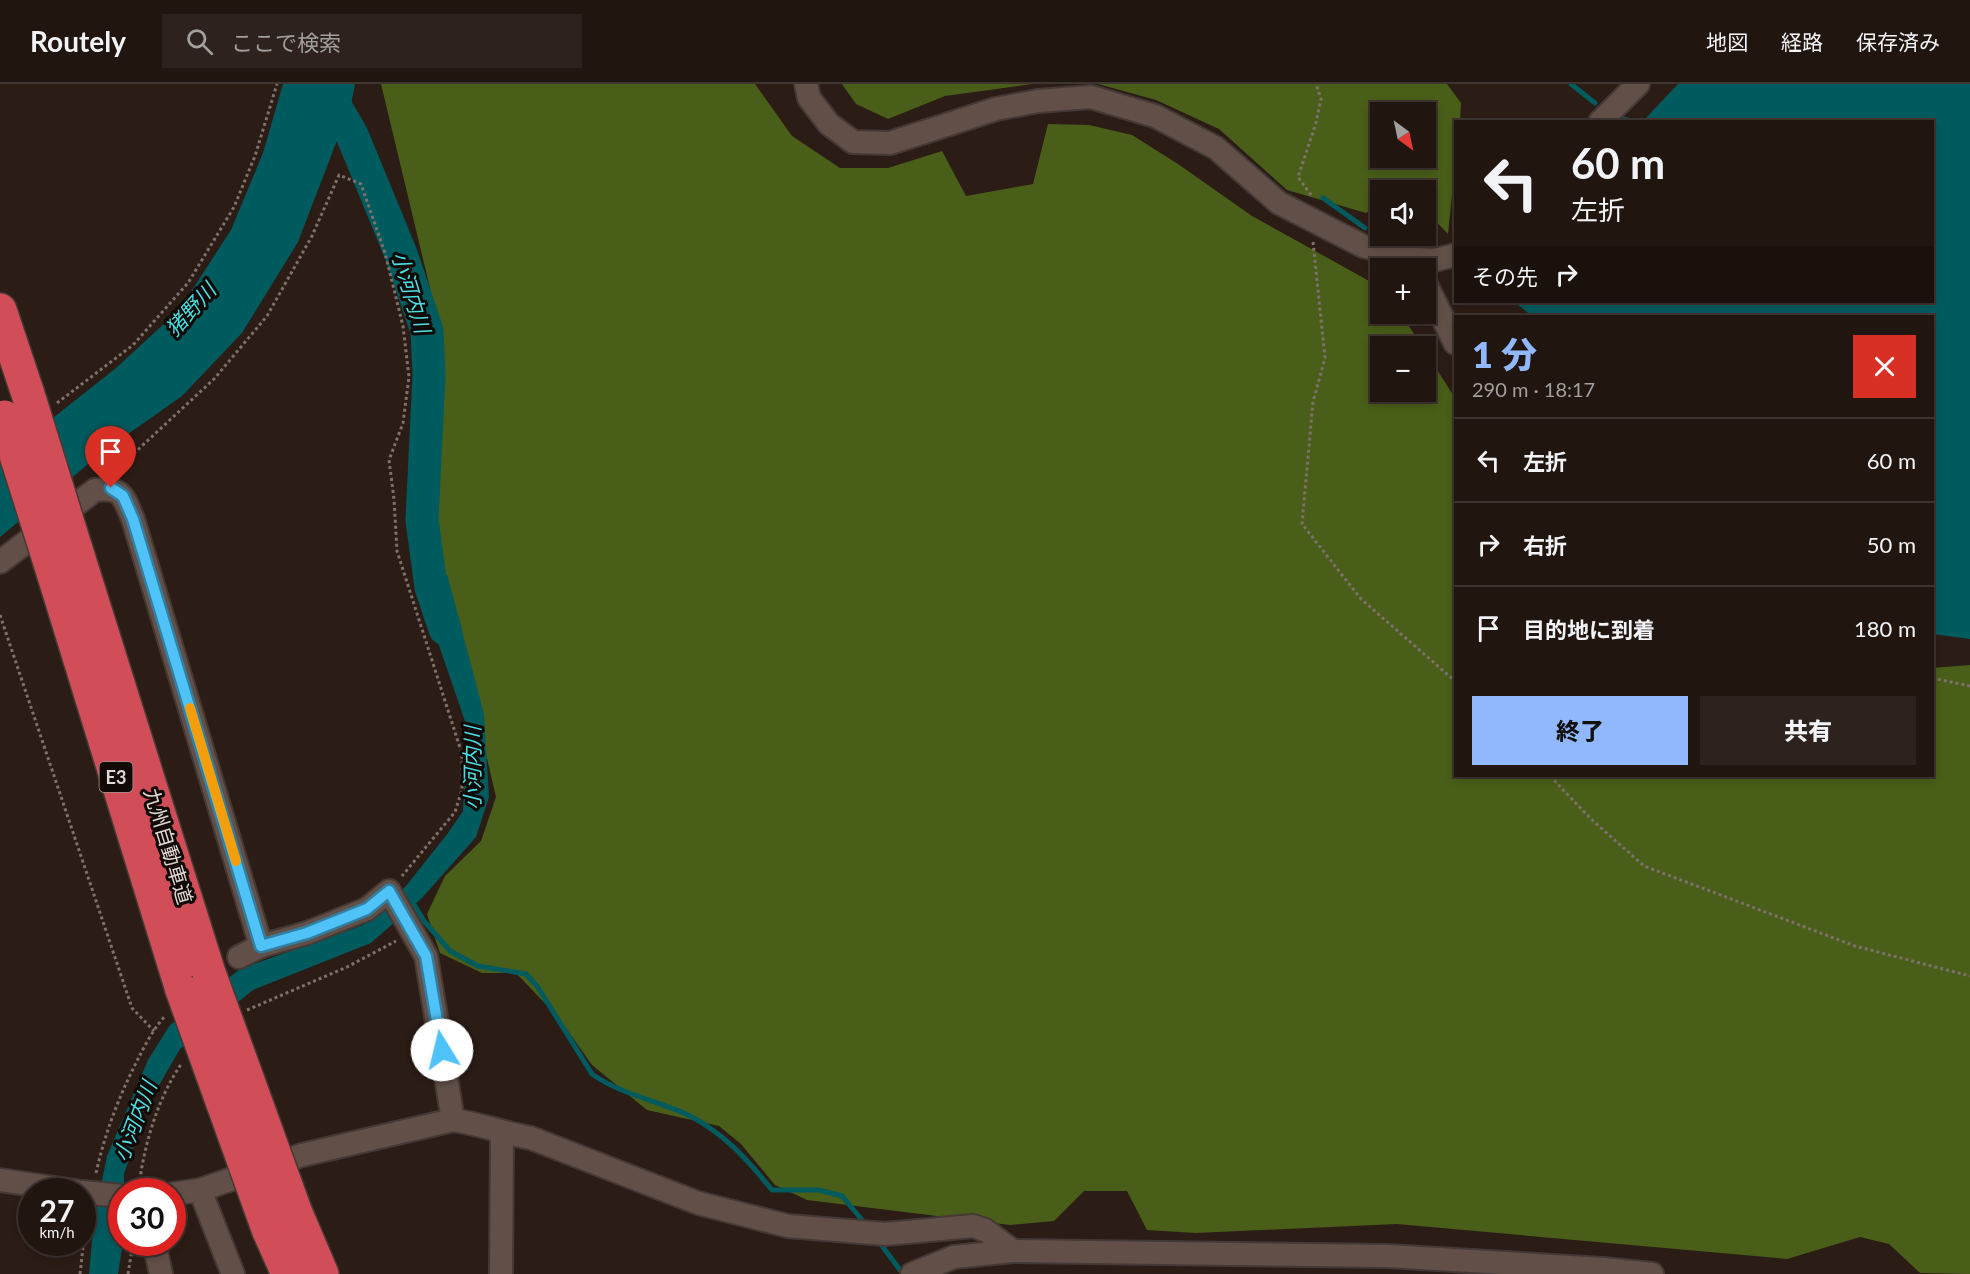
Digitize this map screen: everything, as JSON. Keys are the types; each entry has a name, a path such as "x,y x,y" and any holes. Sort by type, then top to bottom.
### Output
{"highway":[{"name":"九州自動車道","path":"0,310 21,407 182,990 268,1229 288,1274"},
{"name":"九州自動車道","path":"62,555 208,970 296,1213 322,1274"}],"street":[{"path":"806,84 809,98 829,124 854,142 890,143 996,109 1038,101 1091,96 1155,116 1216,148 1279,203 1363,246 1401,258"},
{"path":"1602,120 1638,84"},
{"path":"1436,260 1454,255"},
{"path":"1436,304 1454,341"},
{"path":"0,562 95,490 111,488 123,496 133,519 261,946"},
{"path":"239,957 261,946 307,933 367,909 389,891 426,956 453,1120"},
{"path":"186,1192 200,1190 302,1155 453,1120 531,1138 698,1203 788,1226 885,1234 973,1226 985,1230 1013,1251"},
{"path":"501,1274 502,1133"},
{"path":"0,1180 18,1183"},
{"path":"200,1190 233,1274"},
{"path":"912,1274 954,1257 1013,1251 1388,1256 1652,1274"},
{"path":"157,1256 161,1274"}],"path":[{"path":"21,407 133,345 188,283 234,207 255,156 277,84"},
{"path":"1311,196 1298,177 1316,123 1321,99 1316,84"},
{"path":"95,490 214,379 267,315 312,236 339,175 361,184 385,253 403,326 409,377 404,423 389,460 397,551 462,754 462,790 455,812 389,891"},
{"path":"1311,219 1325,358 1313,402 1302,524 1361,599 1454,680"},
{"path":"0,615 132,1008 154,1030"},
{"path":"1934,678 1970,686"},
{"path":"1551,777 1591,819 1644,866 1855,946 1970,976"},
{"path":"250,1008 347,967 412,933"},
{"path":"89,1178 120,1094 163,1017"},
{"path":"140,1178 151,1127 180,1064"},
{"path":"80,1274 82,1256"},
{"path":"128,1274 131,1256"}],"green space":[{"path":"381,84 755,84 792,136 840,168 888,168 942,151 966,196 1033,184 1048,124 1089,125 1132,135 1252,216 1370,281 1370,324 1408,324 1415,336 1370,336 1370,402 1436,402 1436,368 1454,396 1454,777 1934,777 1934,668 1970,665 1970,1274 1920,1273 1889,1244 1860,1237 1787,1259 1397,1224 1196,1233 1147,1230 1127,1191 1084,1191 1054,1221 1010,1225 807,1200 775,1185 741,1144 719,1126 647,1110 592,1065 558,1017 516,973 482,973 440,953 427,914 445,876 481,841 496,797 471,690 440,582 436,477 443,415 441,334"},
{"path":"842,84 1032,84 945,96 888,119 856,104"},
{"path":"1098,84 1447,84 1461,103 1460,120 1454,120 1454,176 1448,234 1436,221 1436,180 1370,180 1370,210 1366,213 1287,190 1219,129 1156,100"}],"water":[{"name":"猪野川","path":"283,84 355,84 351,104 298,242 242,333 182,396 104,451 0,537 0,460 116,368 179,310 231,230 263,153"},
{"path":"1678,84 1970,84 1970,639 1934,634 1934,315 1531,315 1515,303 1934,303 1934,120 1644,120"},
{"path":"447,574 484,714 489,797 476,837 422,898 371,943 253,990 180,1049 147,1106 124,1178 108,1178 108,1256 121,1256 118,1274 89,1274 91,1256 96,1256 96,1209 107,1156 148,1060 170,1025 240,969 363,925 406,886 463,811 467,727 422,596"}],"waterway":[{"name":"小河内川","path":"318,84 334,104 352,135 401,254 427,331 429,375 422,520 431,587 445,629"},
{"path":"1571,84 1595,103"},
{"path":"1614,117 1627,120"},
{"path":"1323,198 1365,228"},
{"path":"412,901 424,921 450,951 478,966 526,974 537,986 592,1074 614,1087 686,1114 712,1129 733,1147 772,1190 819,1190 842,1196 868,1227"},
{"path":"877,1239 903,1274"}],"slow traffic":[{"path":"190,708 236,861"}],"route":[{"path":"111,488 123,496 133,519 261,946 307,933 367,909 389,891 426,956 442,1050"}]}
